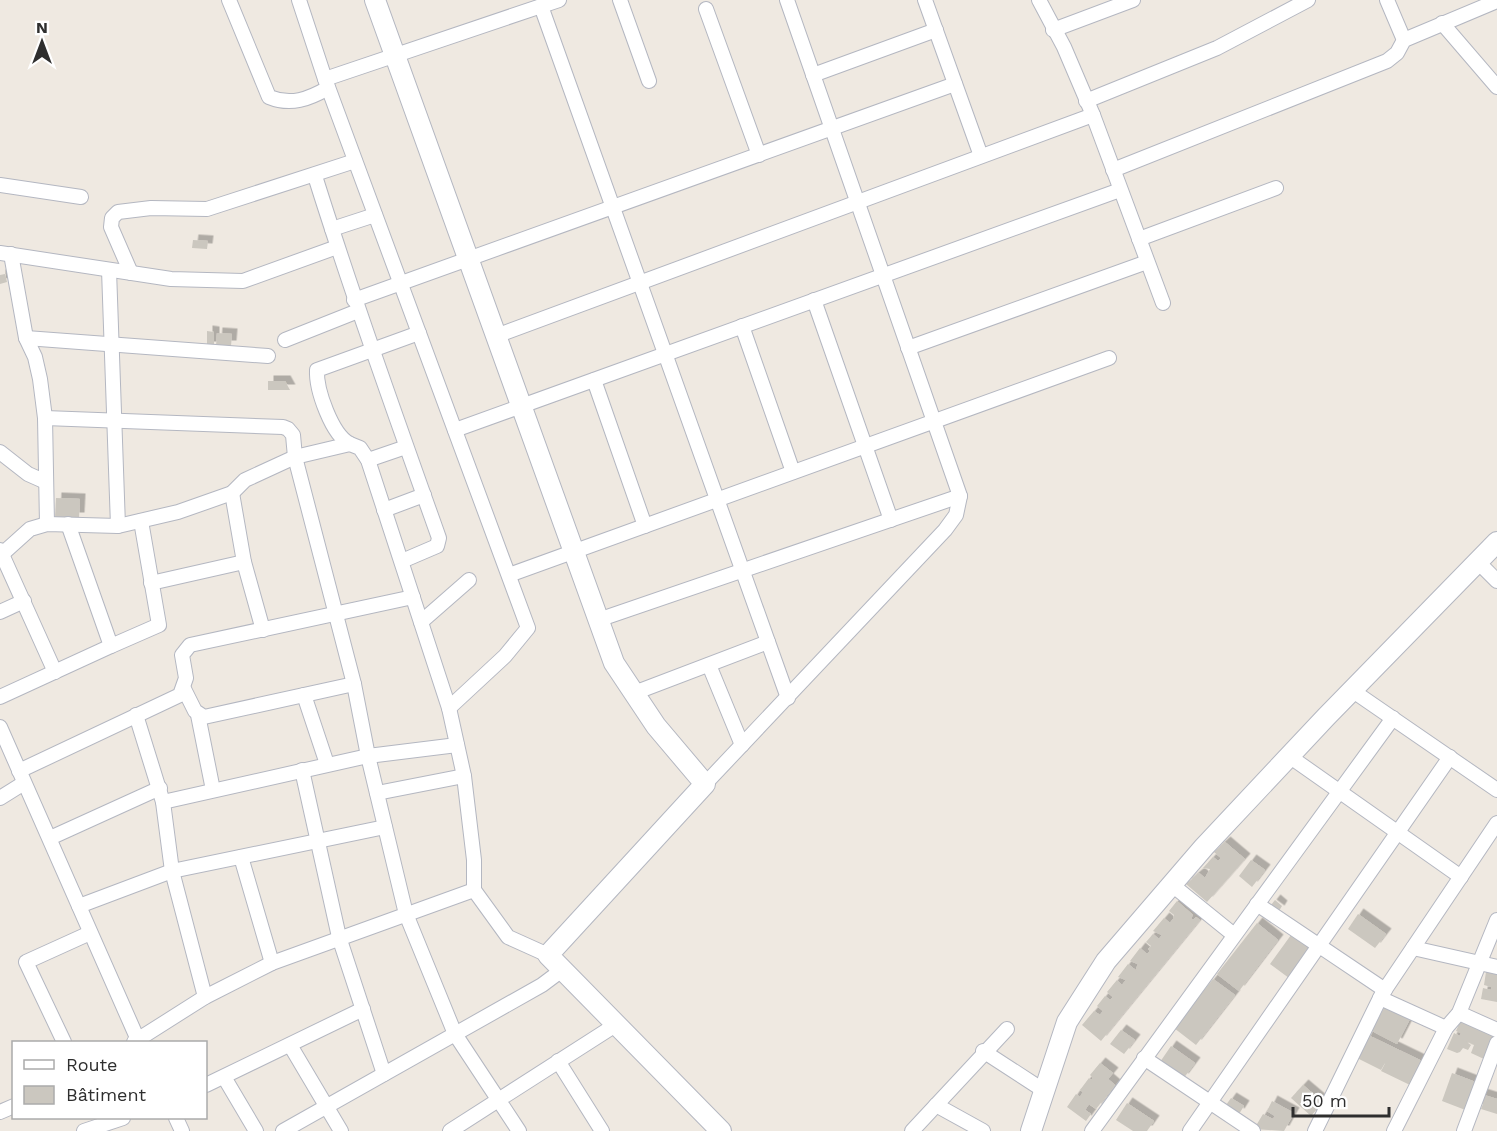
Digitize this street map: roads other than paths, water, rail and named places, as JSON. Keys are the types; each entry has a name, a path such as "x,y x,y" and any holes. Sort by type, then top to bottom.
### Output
{"street":[{"path":"229,0 269,97 279,101 305,101 327,84 559,0"},
{"path":"299,0 355,161 528,628 505,656 449,708"},
{"path":"375,0 614,663 656,726 705,784"},
{"path":"620,0 649,81"},
{"path":"548,955 705,784 945,530 956,515 960,496 788,0"},
{"path":"925,0 981,156"},
{"path":"1039,0 1064,47 1093,115 1163,303"},
{"path":"1053,30 1133,0"},
{"path":"1086,101 1217,48 1308,0"},
{"path":"1387,0 1404,40"},
{"path":"1113,170 1387,61 1397,53 1404,40 1497,1"},
{"path":"541,6 788,698"},
{"path":"706,9 759,155"},
{"path":"1442,23 1497,87"},
{"path":"813,75 936,30"},
{"path":"285,340 400,284 955,84"},
{"path":"496,336 1093,115"},
{"path":"131,273 111,227 112,218 118,212 151,207 207,209 315,176 355,161"},
{"path":"315,176 356,306 374,349 439,542 429,551 402,561"},
{"path":"0,185 81,197"},
{"path":"1139,239 1276,188"},
{"path":"455,430 1120,190"},
{"path":"332,229 375,214"},
{"path":"47,524 45,418 38,368 26,338 5,253 171,279 243,281 337,247"},
{"path":"908,348 1147,262"},
{"path":"109,270 118,526"},
{"path":"814,300 891,520"},
{"path":"742,326 793,472"},
{"path":"419,333 317,370 328,413 342,440 360,448 368,460 449,708 464,776 474,860 474,890 508,937 548,955 721,1131"},
{"path":"26,338 267,356"},
{"path":"509,575 1109,358"},
{"path":"594,380 645,526"},
{"path":"45,418 283,427 293,435 295,457 354,684 368,756 406,914 455,1034 519,1131"},
{"path":"55,672 1,553 30,529 47,524 118,526 178,512 232,493 245,480 295,457 350,444"},
{"path":"368,460 406,447"},
{"path":"0,452 28,474 46,482"},
{"path":"232,493 244,562 263,630"},
{"path":"384,510 424,495"},
{"path":"598,620 960,496"},
{"path":"0,697 159,625 141,521"},
{"path":"68,524 111,646"},
{"path":"1031,1131 1067,1022 1106,961 1171,884 1290,756 1497,542"},
{"path":"1478,561 1497,581"},
{"path":"152,583 244,562"},
{"path":"422,622 468,580"},
{"path":"0,798 22,777 136,715 176,698 184,689 186,678 182,656 190,645 413,597"},
{"path":"0,612 24,601"},
{"path":"634,693 768,642"},
{"path":"709,665 742,745"},
{"path":"198,715 204,717 354,684"},
{"path":"184,689 198,715 213,790"},
{"path":"1353,691 1497,790"},
{"path":"304,696 327,764"},
{"path":"136,715 161,795 172,872 205,997"},
{"path":"1092,1131 1393,718"},
{"path":"0,727 136,1041 205,997 272,963 474,890"},
{"path":"50,838 161,795 213,790 368,756 457,745"},
{"path":"1290,756 1461,877"},
{"path":"1190,1131 1450,757"},
{"path":"302,770 339,937 384,1074"},
{"path":"377,793 464,776"},
{"path":"1315,1131 1382,994 1497,823"},
{"path":"79,906 172,872 385,827"},
{"path":"241,857 272,963"},
{"path":"1171,884 1234,935"},
{"path":"1257,904 1320,947 1382,994 1446,1028"},
{"path":"1394,1131 1446,1028 1459,1013 1497,920"},
{"path":"64,1041 26,962 90,933"},
{"path":"1413,948 1497,967"},
{"path":"283,1131 542,985 562,970"},
{"path":"207,1085 363,1009"},
{"path":"1459,1013 1497,1030"},
{"path":"450,1131 617,1024"},
{"path":"912,1131 983,1051 1007,1029"},
{"path":"1464,1131 1497,1043"},
{"path":"290,1045 341,1131"},
{"path":"983,1051 1043,1090"},
{"path":"1144,1058 1247,1129"},
{"path":"558,1061 602,1131"},
{"path":"224,1077 256,1131"},
{"path":"936,1105 983,1131"},
{"path":"84,1131 120,1119"}]}
